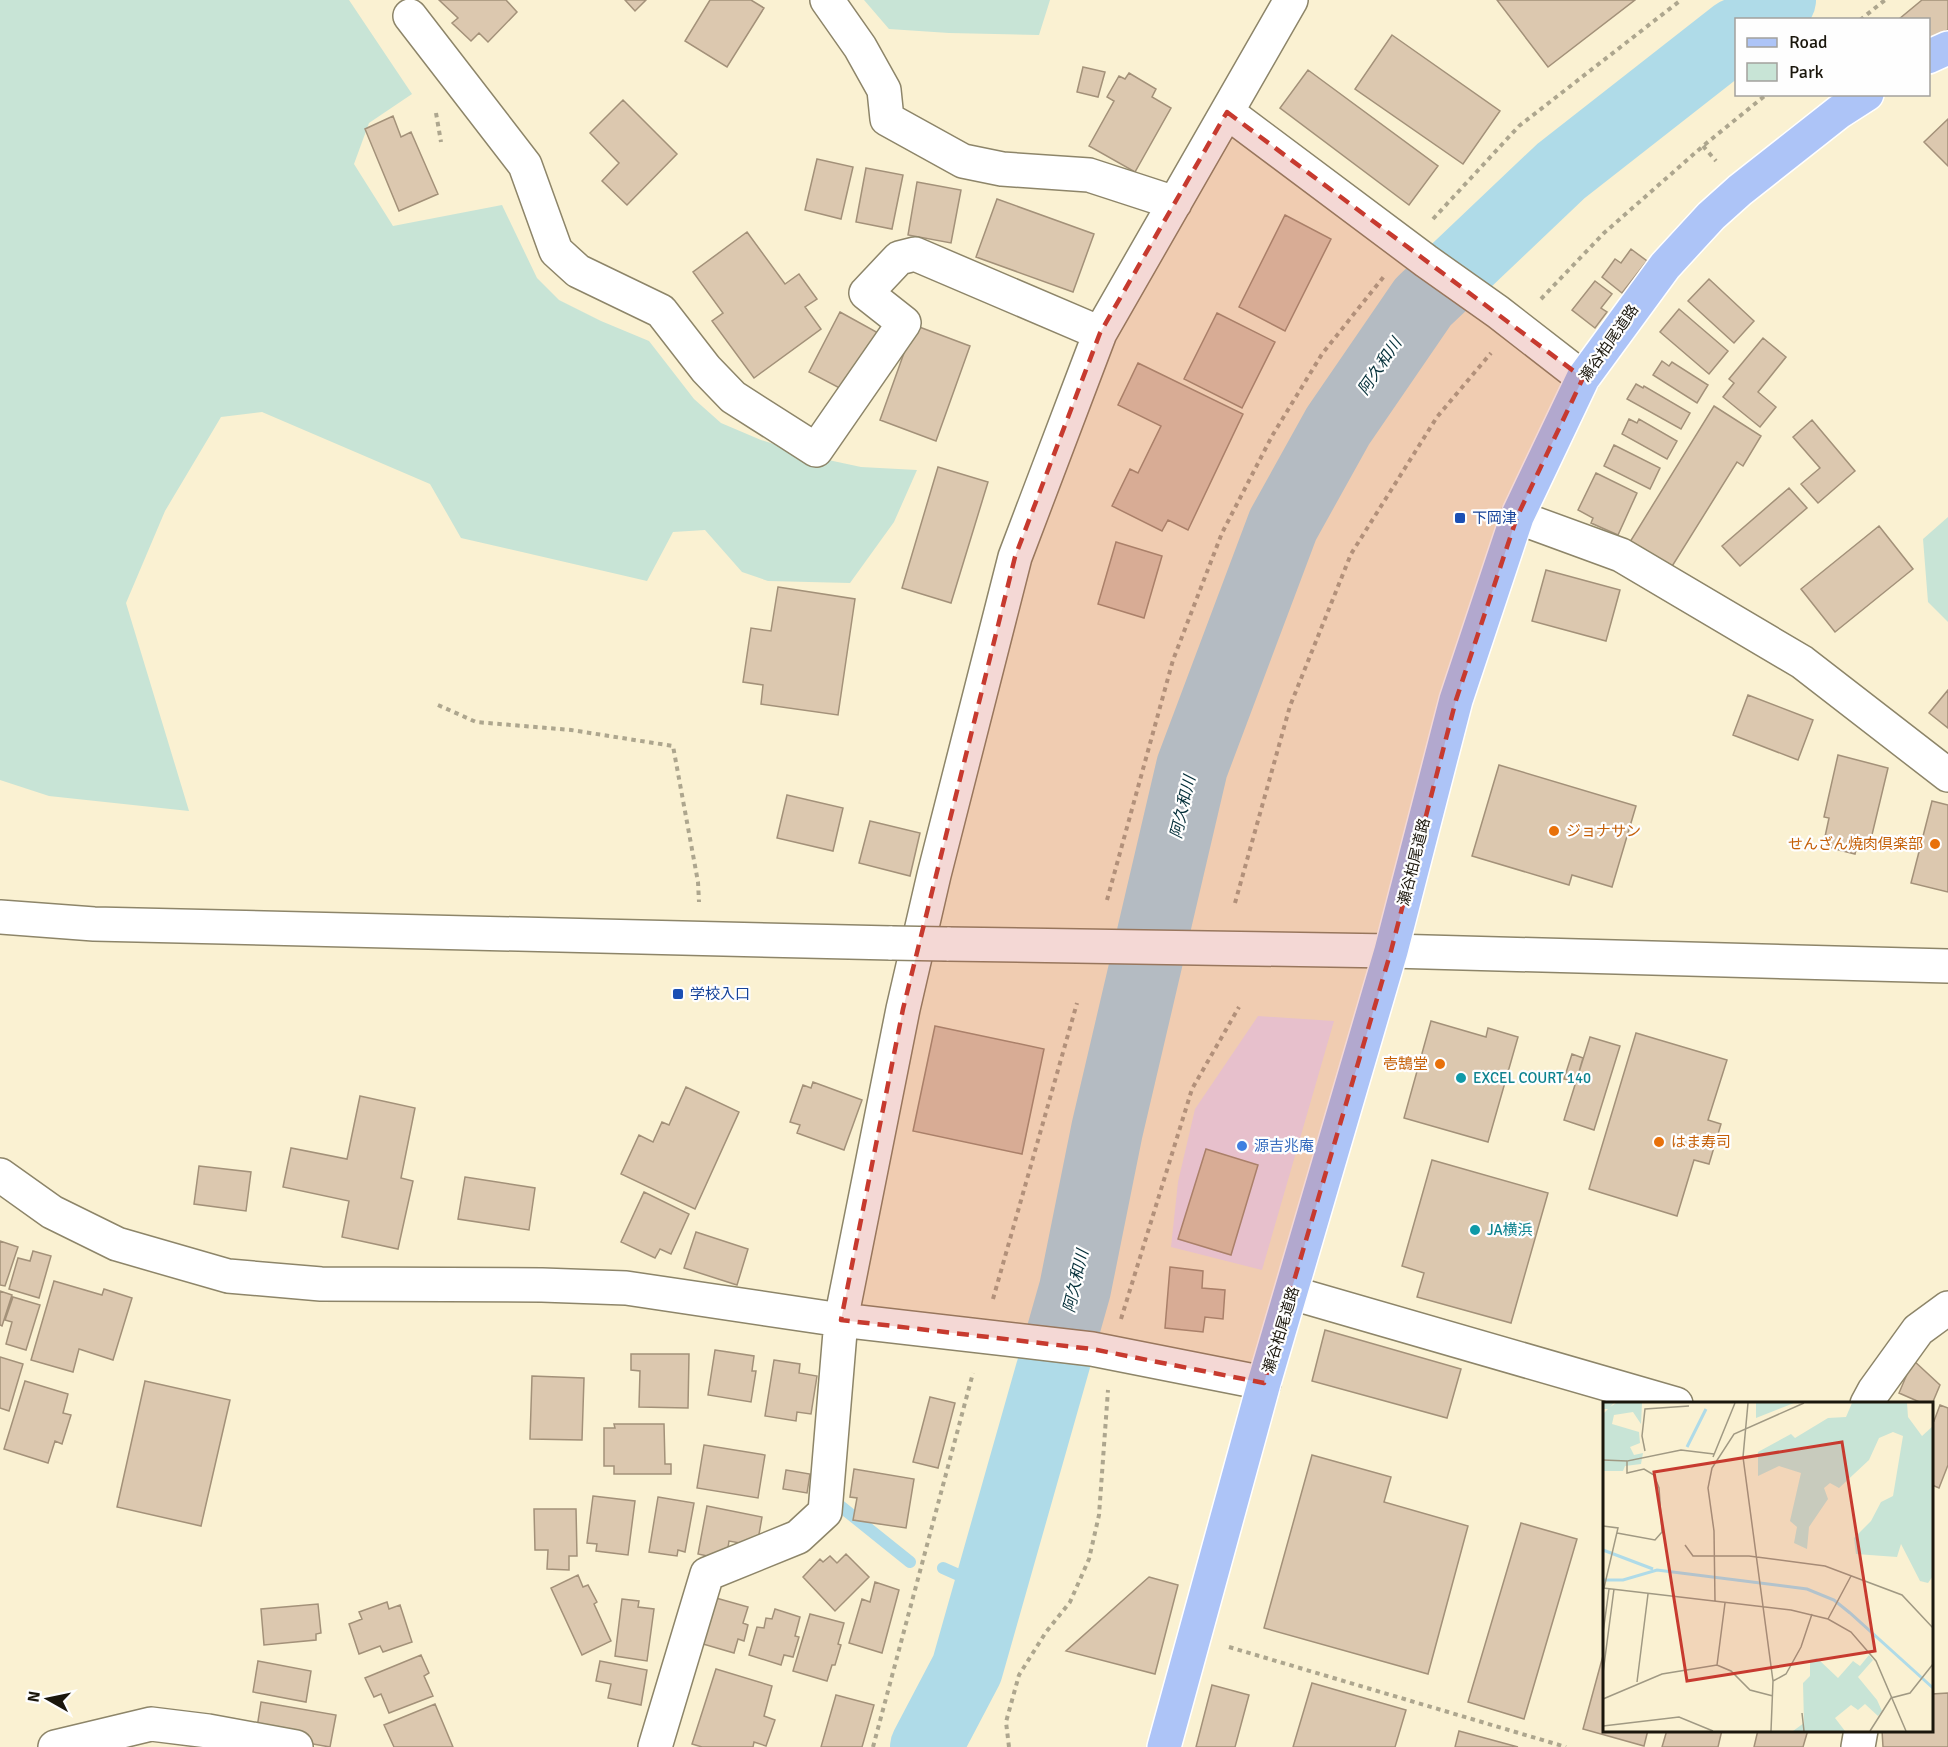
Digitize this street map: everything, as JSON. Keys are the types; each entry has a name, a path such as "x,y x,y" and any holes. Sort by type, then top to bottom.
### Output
{"main road":[{"path":"1930,57 1948,48"},
{"name":"瀬谷柏尾道路","path":"1164,1747 1264,1383 1391,951 1456,700 1517,517 1584,378 1665,266 1711,216 1740,190 1839,112 1864,96"}],"street":[{"path":"827,0 860,47 884,90 886,119 963,161 1002,169 1089,175 1175,203"},
{"path":"654,1747 707,1574 798,1537 825,1512 841,1320 903,1009 934,875 1015,557 1100,333 1291,0"},
{"path":"410,16 525,165 556,251 578,272 661,311 706,369 733,397 816,450 904,323 867,293 899,258 915,254 1100,333"},
{"path":"1227,112 1584,378"},
{"path":"1517,517 1622,555 1802,662 1948,775"},
{"path":"0,916 106,925 947,944 1391,951 1948,966"},
{"path":"4,1183 52,1212 117,1244 228,1276 321,1284 626,1288 841,1320 1101,1351 1264,1383"},
{"path":"1292,1293 1669,1402"},
{"path":"1869,1402 1874,1391 1918,1330 1948,1308"},
{"path":"55,1747 151,1724 208,1731 296,1747"},
{"path":"1858,1747 1861,1732"}],"path":[{"path":"1107,900 1173,660 1222,533 1272,435 1323,354 1417,254 1519,126 1681,0"},
{"path":"1862,18 1885,0"},
{"path":"1235,903 1290,706 1351,554 1437,417 1506,319 1703,146 1765,96"},
{"path":"438,705 476,722 571,730 673,746 698,882 701,939"},
{"path":"1009,1747 1006,1722 1019,1675 1046,1632 1070,1602 1089,1559 1099,1515 1101,1351 1192,1089 1239,1007"},
{"path":"1194,1637 1566,1747"}],"highlighted area":[{"path":"1227,112 1583,378 1517,517 1456,700 1391,951 1264,1383 1092,1349 841,1320 903,1009 1015,557 1100,333"}],"shaded area":[{"name":"源吉兆庵","path":"1258,1016 1334,1021 1262,1270 1171,1247 1178,1182 1195,1109"}],"green space":[{"path":"0,0 349,0 412,94 369,123 354,164 393,226 502,205 537,278 559,300 649,341 694,399 721,423 761,440 819,458 861,467 917,470 894,522 850,583 768,581 742,572 705,530 673,532 647,581 461,538 430,484 262,412 221,417 165,511 126,603 189,811 49,796 0,780"},
{"path":"864,0 1050,0 1039,35 889,29"},
{"path":"1948,517 1948,622 1928,602 1923,539"}],"building":[{"path":"439,0 506,0 517,12 488,42 479,33 471,41 452,23 458,18"},
{"path":"625,0 646,0 635,11"},
{"path":"710,0 751,0 764,8 727,67 685,41"},
{"path":"1497,0 1635,0 1548,67"},
{"path":"1922,0 1948,0 1948,30 1930,39 1930,18 1900,18"},
{"path":"1392,35 1500,111 1463,164 1355,89"},
{"path":"1083,67 1105,72 1098,97 1077,92"},
{"path":"1308,70 1438,166 1409,205 1280,108"},
{"path":"1129,73 1156,89 1152,97 1171,108 1135,172 1089,146 1114,101 1107,97 1119,76 1125,79"},
{"path":"623,100 677,154 627,205 602,181 619,163 590,133"},
{"path":"393,116 401,137 411,132 438,194 399,211 365,129"},
{"path":"1948,119 1948,166 1924,142"},
{"path":"817,159 853,167 841,219 805,210"},
{"path":"866,168 903,175 892,229 856,222"},
{"path":"917,182 961,190 951,243 908,235"},
{"path":"997,199 1094,234 1073,292 976,257"},
{"path":"1285,215 1331,239 1285,331 1239,307"},
{"path":"747,232 785,284 799,274 817,299 805,307 821,329 754,378 712,321 723,313 693,272"},
{"path":"1631,249 1647,261 1622,293 1602,277 1615,259 1621,263"},
{"path":"1709,279 1754,321 1734,343 1688,301"},
{"path":"1595,281 1612,294 1601,308 1607,312 1595,328 1572,310"},
{"path":"1679,309 1728,351 1709,374 1660,332"},
{"path":"840,312 880,334 849,393 809,372"},
{"path":"1217,313 1275,342 1242,408 1184,379"},
{"path":"914,325 970,346 936,441 880,420"},
{"path":"1763,338 1786,357 1758,392 1776,407 1760,427 1723,397 1734,383 1729,379"},
{"path":"1662,361 1669,366 1672,362 1708,385 1697,403 1653,375"},
{"path":"1138,363 1243,414 1188,530 1168,520 1162,531 1112,506 1130,469 1138,473 1161,426 1118,405"},
{"path":"1636,384 1643,388 1644,386 1690,413 1681,429 1627,399"},
{"path":"1714,406 1761,436 1743,466 1737,462 1666,576 1625,550"},
{"path":"1629,419 1637,423 1639,419 1677,441 1667,459 1622,434"},
{"path":"1812,420 1855,471 1818,503 1801,484 1820,468 1793,437"},
{"path":"1614,445 1660,468 1650,489 1604,466"},
{"path":"938,467 988,482 951,603 902,588"},
{"path":"1596,473 1637,493 1618,535 1591,523 1593,518 1578,510"},
{"path":"1789,488 1807,508 1740,566 1722,546"},
{"path":"1879,526 1913,569 1835,632 1801,589"},
{"path":"1116,542 1162,556 1144,618 1098,604"},
{"path":"1546,570 1620,590 1606,641 1532,621"},
{"path":"778,587 855,599 838,715 761,704 763,685 743,682 751,628 771,631"},
{"path":"1948,690 1948,728 1929,713"},
{"path":"1748,695 1813,720 1798,760 1733,735"},
{"path":"1838,755 1888,768 1871,839 1859,837 1855,854 1823,846 1829,818 1824,817"},
{"name":"ジョナサン","path":"1499,765 1636,806 1612,887 1572,875 1569,885 1472,856"},
{"path":"787,795 843,808 833,851 777,838"},
{"name":"せんざん焼肉倶楽部","path":"1932,801 1948,805 1948,892 1911,883"},
{"path":"870,821 920,833 910,876 859,863"},
{"name":"EXCEL COURT 140","path":"1431,1021 1486,1037 1488,1028 1518,1037 1488,1142 1404,1118"},
{"path":"935,1026 1044,1049 1022,1154 913,1131"},
{"name":"はま寿司","path":"1636,1033 1727,1060 1708,1120 1721,1124 1709,1164 1694,1160 1677,1216 1589,1189"},
{"path":"1590,1037 1620,1046 1594,1130 1564,1120"},
{"path":"1572,1054 1583,1058 1576,1082 1564,1079"},
{"path":"813,1082 862,1100 844,1150 797,1133 800,1125 790,1122 803,1085 811,1088"},
{"path":"686,1087 739,1112 695,1209 621,1174 639,1135 653,1142 662,1122 669,1125"},
{"path":"360,1096 415,1108 401,1178 413,1181 398,1249 342,1237 349,1201 283,1187 291,1148 347,1159"},
{"path":"1206,1149 1258,1165 1231,1255 1178,1239"},
{"name":"JA横浜","path":"1432,1160 1548,1193 1511,1323 1417,1297 1424,1273 1402,1266"},
{"path":"199,1166 251,1172 246,1211 194,1204"},
{"path":"465,1177 535,1188 529,1230 458,1219"},
{"path":"644,1192 689,1214 671,1254 660,1249 655,1258 621,1242"},
{"path":"696,1232 748,1249 737,1285 684,1268"},
{"path":"0,1241 18,1247 5,1286 0,1285"},
{"path":"33,1251 51,1256 39,1298 9,1289 18,1258 30,1261"},
{"path":"1170,1267 1203,1271 1202,1288 1225,1290 1223,1319 1205,1317 1203,1332 1165,1328"},
{"path":"54,1281 102,1295 104,1289 132,1298 113,1360 79,1349 73,1372 31,1360"},
{"path":"0,1291 12,1295 2,1326 0,1325"},
{"path":"13,1297 40,1305 26,1350 6,1344 12,1322 5,1320"},
{"path":"1325,1330 1461,1369 1447,1418 1312,1381"},
{"path":"715,1350 754,1356 752,1371 756,1371 751,1402 708,1395"},
{"path":"631,1354 689,1354 688,1408 639,1407 640,1371 631,1370"},
{"path":"0,1357 23,1364 9,1411 0,1408"},
{"path":"774,1360 800,1364 799,1373 817,1376 811,1414 797,1412 796,1421 765,1416"},
{"path":"1913,1360 1940,1385 1933,1402 1919,1402 1899,1393"},
{"path":"532,1376 584,1378 582,1440 530,1439"},
{"path":"25,1381 68,1394 63,1413 71,1415 62,1444 55,1441 48,1463 4,1449"},
{"path":"145,1381 230,1400 201,1526 117,1507"},
{"path":"930,1397 955,1403 938,1468 913,1462"},
{"path":"1940,1405 1948,1408 1948,1465 1939,1488 1933,1485 1934,1421"},
{"path":"614,1424 664,1424 665,1464 671,1464 671,1474 614,1474 614,1466 604,1466 604,1428 615,1428"},
{"path":"704,1445 765,1455 758,1498 697,1488"},
{"path":"1312,1455 1391,1477 1384,1502 1468,1526 1428,1674 1264,1628"},
{"path":"854,1469 914,1479 906,1528 853,1520 857,1498 850,1497"},
{"path":"786,1470 810,1474 807,1493 783,1489"},
{"path":"593,1496 635,1501 628,1555 596,1551 597,1544 587,1543"},
{"path":"658,1497 694,1503 685,1552 678,1550 677,1556 649,1552"},
{"path":"707,1506 762,1517 757,1546 729,1541 726,1560 698,1554"},
{"path":"534,1509 576,1509 577,1556 569,1556 569,1570 547,1569 548,1550 535,1550"},
{"path":"1521,1523 1577,1539 1524,1719 1468,1702"},
{"path":"846,1554 869,1577 835,1611 803,1577 820,1559 823,1562 830,1556 837,1563"},
{"path":"578,1575 583,1587 588,1585 597,1602 594,1604 611,1641 582,1655 551,1588"},
{"path":"1149,1577 1178,1585 1155,1674 1066,1651"},
{"path":"875,1582 899,1590 882,1653 849,1643 862,1599 870,1602"},
{"path":"716,1598 748,1607 743,1623 748,1625 744,1641 738,1639 734,1653 703,1644"},
{"path":"622,1599 639,1601 638,1607 654,1609 647,1661 615,1656"},
{"path":"387,1602 389,1609 400,1605 412,1642 383,1652 380,1646 359,1654 349,1624 362,1619 359,1612"},
{"path":"318,1604 321,1633 316,1634 316,1640 264,1645 261,1609"},
{"path":"775,1609 800,1617 795,1636 799,1637 793,1657 784,1655 781,1665 749,1655 757,1627 764,1628 766,1618 772,1619"},
{"path":"810,1614 844,1623 838,1644 841,1645 827,1681 793,1671"},
{"path":"421,1655 429,1673 424,1676 433,1696 389,1713 381,1694 374,1697 365,1678"},
{"path":"1603,1656 1603,1732 1648,1732 1644,1746 1583,1729"},
{"path":"258,1661 311,1671 306,1702 253,1692"},
{"path":"600,1661 647,1670 641,1705 608,1698 611,1684 596,1681"},
{"path":"716,1669 772,1686 764,1716 775,1720 766,1746 754,1742 753,1747 702,1747 692,1744"},
{"path":"1312,1683 1406,1710 1395,1747 1293,1747"},
{"path":"1212,1685 1249,1695 1235,1747 1196,1747"},
{"path":"1948,1693 1948,1747 1883,1747 1882,1732 1933,1732 1933,1694"},
{"path":"836,1695 874,1705 862,1747 821,1747"},
{"path":"261,1702 336,1715 330,1747 256,1734"},
{"path":"435,1704 453,1747 394,1747 384,1725"},
{"path":"1459,1731 1518,1747 1455,1747"},
{"path":"1666,1732 1722,1732 1718,1747 1662,1747"},
{"path":"1758,1732 1807,1732 1803,1747 1754,1747"}],"waterway":[{"name":"阿久和川","path":"1758,18 1780,0"},
{"name":"阿久和川","path":"926,1747 967,1669 1075,1289 1107,1130 1192,767 1283,525 1338,426 1423,302 1561,171 1735,35"},
{"path":"839,1505 910,1562"},
{"path":"943,1568 990,1589"}],"place":[{"name":"下岡津","path":"1460,518"},
{"name":"ジョナサン","path":"1554,831"},
{"name":"せんざん焼肉倶楽部","path":"1935,844"},
{"name":"学校入口","path":"678,994"},
{"name":"壱鵠堂","path":"1440,1064"},
{"name":"EXCEL COURT 140","path":"1461,1078"},
{"name":"はま寿司","path":"1659,1142"},
{"name":"源吉兆庵","path":"1242,1146"},
{"name":"JA横浜","path":"1475,1230"}]}
